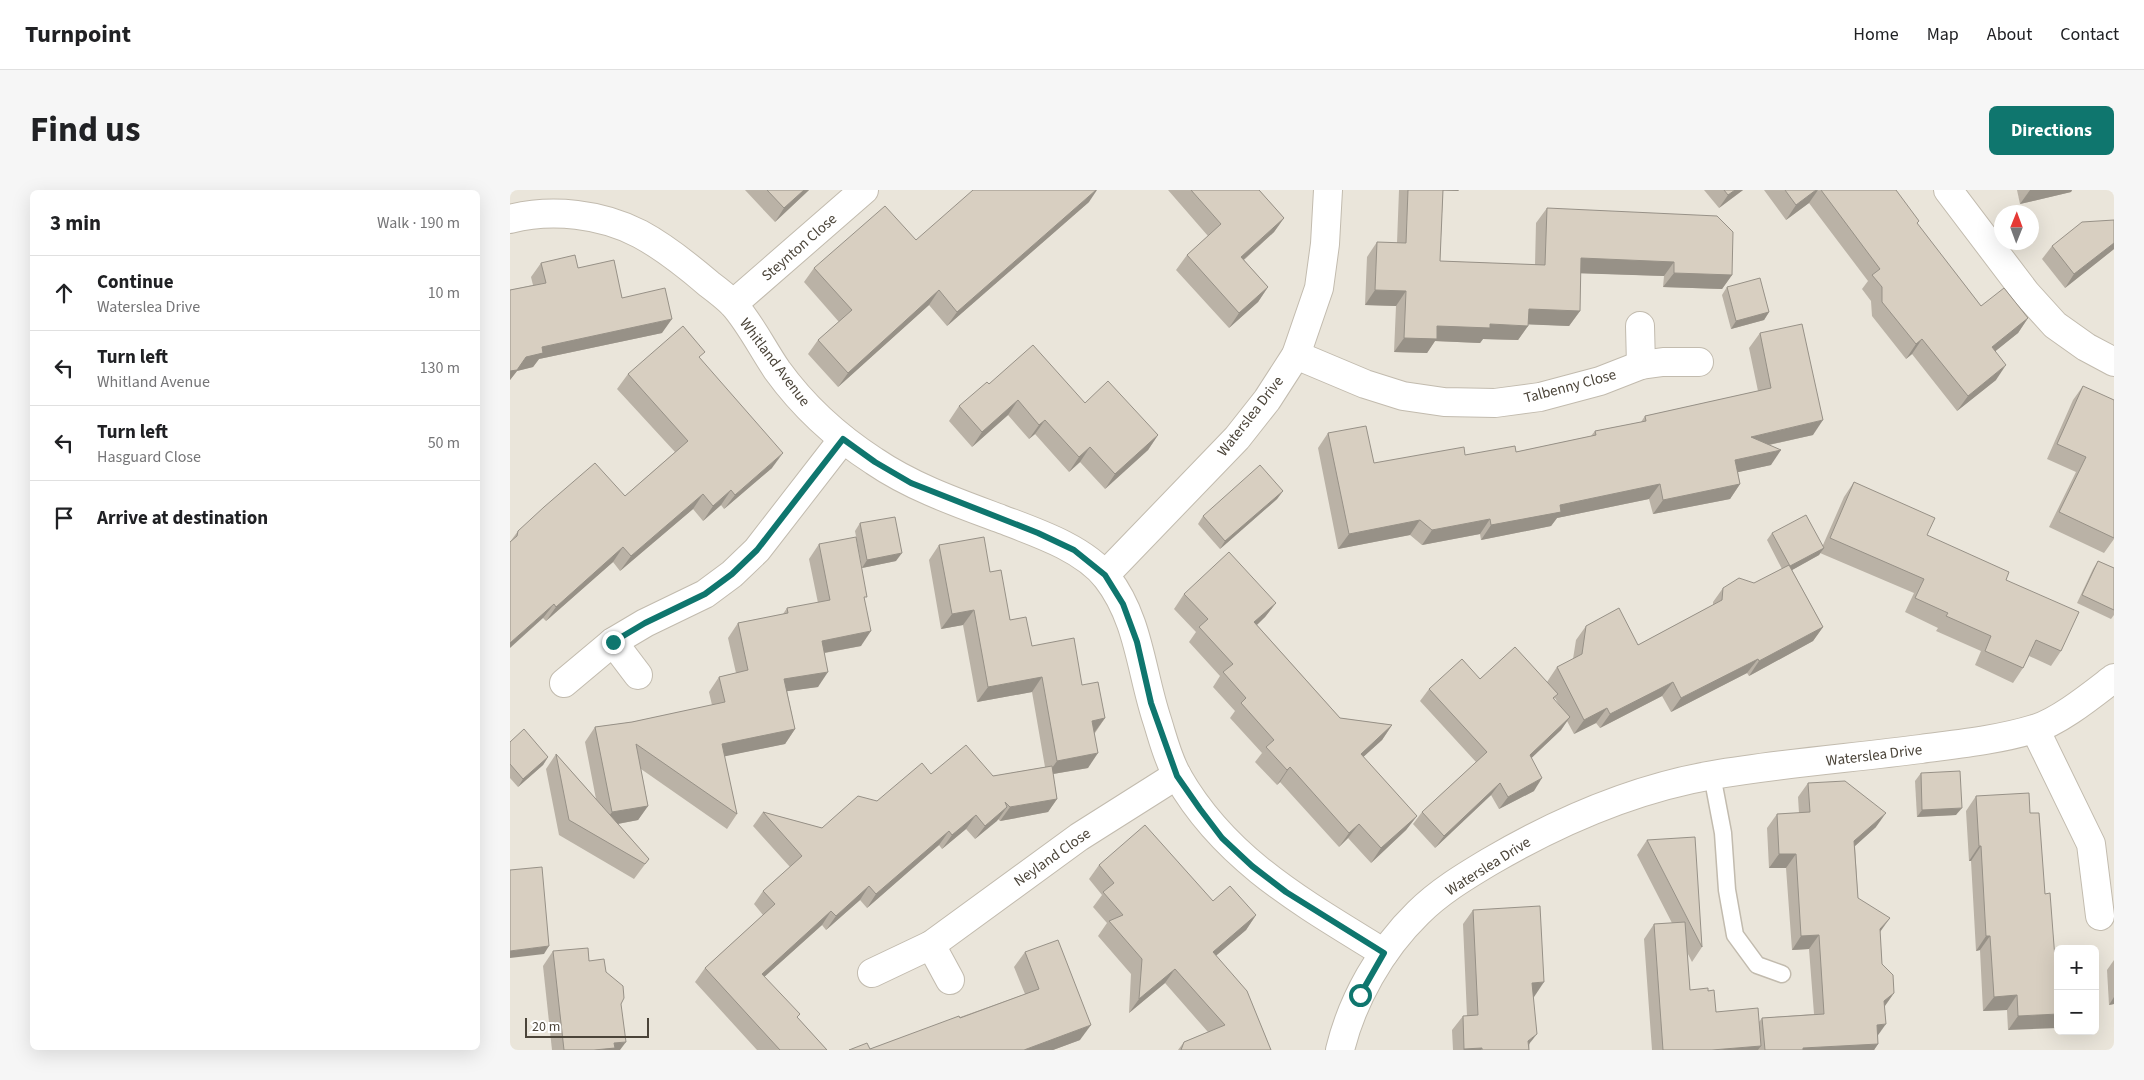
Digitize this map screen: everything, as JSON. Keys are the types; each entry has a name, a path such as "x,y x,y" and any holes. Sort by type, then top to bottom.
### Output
{"street":[{"name":"Steynton Close","path":"733,304 864,190"},
{"name":"Waterslea Drive","path":"1105,575 1237,438 1267,400 1296,355 1319,288 1325,244 1328,190"},
{"path":"1948,190 2026,293 2055,325 2086,347 2114,362"},
{"name":"Whitland Avenue","path":"510,219 546,213 577,215 608,221 638,233 665,248 733,304 779,372 809,409 843,439 875,462 911,483 1038,533 1074,550 1105,575 1123,604 1137,642 1151,703 1177,776 1222,838 1252,866 1286,892 1384,953"},
{"path":"1640,326 1641,365"},
{"name":"Talbenny Close","path":"1296,355 1365,384 1403,396 1444,402 1495,404 1549,395 1600,381 1641,365 1662,362 1699,362"},
{"path":"564,683 613,642 645,623 705,594 732,574 757,550 843,439"},
{"path":"613,642 638,675"},
{"name":"Waterslea Drive","path":"1340,1050 1360,995 1384,953 1418,913 1460,879 1554,826 1597,807 1652,789 1712,775 1971,742 2035,729 2079,705 2114,678"},
{"path":"2035,729 2102,840 2100,916"},
{"name":"Neyland Close","path":"872,973 931,946 1079,837 1177,776"},
{"path":"931,946 950,980"}],"lane":[{"path":"1712,775 1723,833 1727,890 1735,935 1757,965 1782,974"}],"shaded area":[{"path":"510,190 2114,190 2114,1050 510,1050"}],"building":[{"path":"767,190 804,190 784,208"},
{"path":"973,190 1096,190 957,312 939,290 848,373 818,340 852,310 814,268 885,206 916,240"},
{"path":"1191,190 1259,190 1284,218 1241,257 1268,287 1239,313 1187,255 1221,224"},
{"path":"1408,190 1443,190 1440,261 1545,265 1547,208 1717,216 1733,232 1732,275 1674,273 1674,262 1581,258 1580,311 1529,309 1528,326 1490,324 1490,328 1437,326 1437,339 1404,338 1406,291 1375,290 1377,242 1406,243"},
{"path":"1724,190 1735,190 1728,195"},
{"path":"1785,190 1816,190 1796,205"},
{"path":"1821,190 1896,190 1919,221 1917,223 1981,306 2004,288 2028,318 1992,347 2006,365 1968,396 1922,339 1916,344 1882,302 1882,287 1872,275 1880,269"},
{"path":"2114,220 2114,243 2074,274 2052,246 2082,222"},
{"path":"575,255 578,268 614,260 622,298 665,288 672,319 542,347 543,353 526,357 517,370 510,371 510,290 546,283 541,263"},
{"path":"1760,278 1769,312 1736,321 1727,287"},
{"path":"1802,324 1823,420 1751,437 1781,450 1735,460 1740,484 1663,500 1660,484 1560,505 1561,512 1491,525 1490,519 1432,530 1420,520 1349,534 1328,433 1366,426 1374,463 1464,447 1465,455 1515,446 1516,452 1596,435 1595,431 1646,421 1645,416 1771,388 1760,333"},
{"path":"683,326 705,352 699,357 783,453 735,495 731,490 713,506 703,494 631,556 623,547 556,607 554,604 510,643 510,542 517,536 518,531 595,463 625,496 688,441 628,374"},
{"path":"1033,345 1085,403 1108,381 1158,435 1115,474 1090,447 1079,457 1045,420 1039,425 1018,400 982,432 959,406 987,382 989,384"},
{"path":"2083,386 2114,400 2114,538 2059,512 2086,457 2057,444"},
{"path":"1260,465 1283,491 1225,541 1203,516"},
{"path":"1854,482 1935,518 1927,535 2009,572 2006,580 2079,612 2061,651 2036,640 2023,668 1985,651 1991,636 1946,616 1948,613 1915,598 1924,579 1830,538"},
{"path":"1806,515 1824,548 1790,566 1772,533"},
{"path":"895,517 902,553 867,560 860,523"},
{"path":"856,537 867,597 864,597 871,631 822,641 828,672 784,679 795,729 722,744 737,814 636,744 648,806 612,812 595,727 632,722 725,702 719,677 748,670 738,623 788,613 787,608 830,600 819,544"},
{"path":"984,537 990,572 1001,570 1010,620 1026,617 1032,646 1074,638 1082,685 1098,682 1105,718 1092,721 1098,753 1057,761 1042,677 988,687 974,610 952,614 939,545"},
{"path":"1229,552 1276,603 1254,622 1340,718 1392,725 1361,754 1417,816 1381,848 1359,824 1349,833 1290,767 1287,770 1266,747 1274,740 1241,703 1246,698 1223,672 1233,664 1199,627 1208,619 1184,594"},
{"path":"2098,561 2114,568 2114,610 2082,595"},
{"path":"1789,565 1823,627 1759,661 1758,659 1681,698 1673,682 1610,714 1607,708 1584,720 1557,667 1582,654 1586,626 1619,608 1638,645 1722,600 1723,588 1739,578 1754,583"},
{"path":"1515,647 1558,694 1553,698 1570,717 1530,755 1542,778 1508,797 1500,783 1444,836 1422,812 1487,752 1429,689 1462,659 1480,679"},
{"path":"524,729 548,757 523,779 510,764 510,742"},
{"path":"966,745 993,776 1052,766 1057,799 1010,807 1005,802 1007,807 985,826 976,815 952,835 949,831 876,894 869,886 836,916 831,911 762,974 800,1014 797,1017 827,1050 780,1050 705,968 775,904 763,891 802,856 763,812 822,828 858,796 877,801 922,763 931,774"},
{"path":"556,754 649,859 645,864 569,820"},
{"path":"1960,771 1962,808 1922,810 1921,773"},
{"path":"1845,781 1886,813 1854,841 1858,898 1890,918 1880,929 1882,964 1893,975 1894,993 1884,1001 1886,1024 1877,1025 1878,1044 1803,1048 1803,1050 1765,1050 1762,1018 1824,1014 1819,935 1801,936 1796,854 1779,854 1777,814 1810,812 1808,783"},
{"path":"2029,793 2030,813 2039,813 2045,894 2050,893 2054,946 2054,1014 2018,1016 2017,995 1994,997 1990,936 1986,936 1976,796"},
{"path":"1145,825 1213,901 1230,886 1256,915 1213,952 1247,991 1271,1050 1181,1050 1184,1042 1225,1025 1175,969 1139,999 1142,959 1109,921 1123,915 1103,892 1114,883 1099,865"},
{"path":"1695,837 1702,947 1647,840"},
{"path":"542,867 549,946 510,951 510,870"},
{"path":"1540,906 1544,982 1532,983 1537,1034 1528,1041 1529,1050 1464,1049 1463,1016 1478,1015 1473,910"},
{"path":"1685,922 1690,990 1708,988 1708,991 1714,990 1716,1012 1758,1008 1761,1046 1712,1050 1663,1050 1654,924"},
{"path":"1058,940 1091,1025 1024,1050 849,1050 867,1043 870,1049 1039,989 1025,952"},
{"path":"588,948 589,961 604,959 606,972 623,986 624,998 621,1004 626,1042 614,1043 615,1048 564,1050 553,951"}],"route":[{"path":"613,642 645,623 705,594 732,574 757,550 843,439 875,462 911,483 1038,533 1074,550 1105,575 1123,604 1137,642 1151,703 1177,776 1222,838 1252,866 1286,892 1384,953 1360,995"}]}
